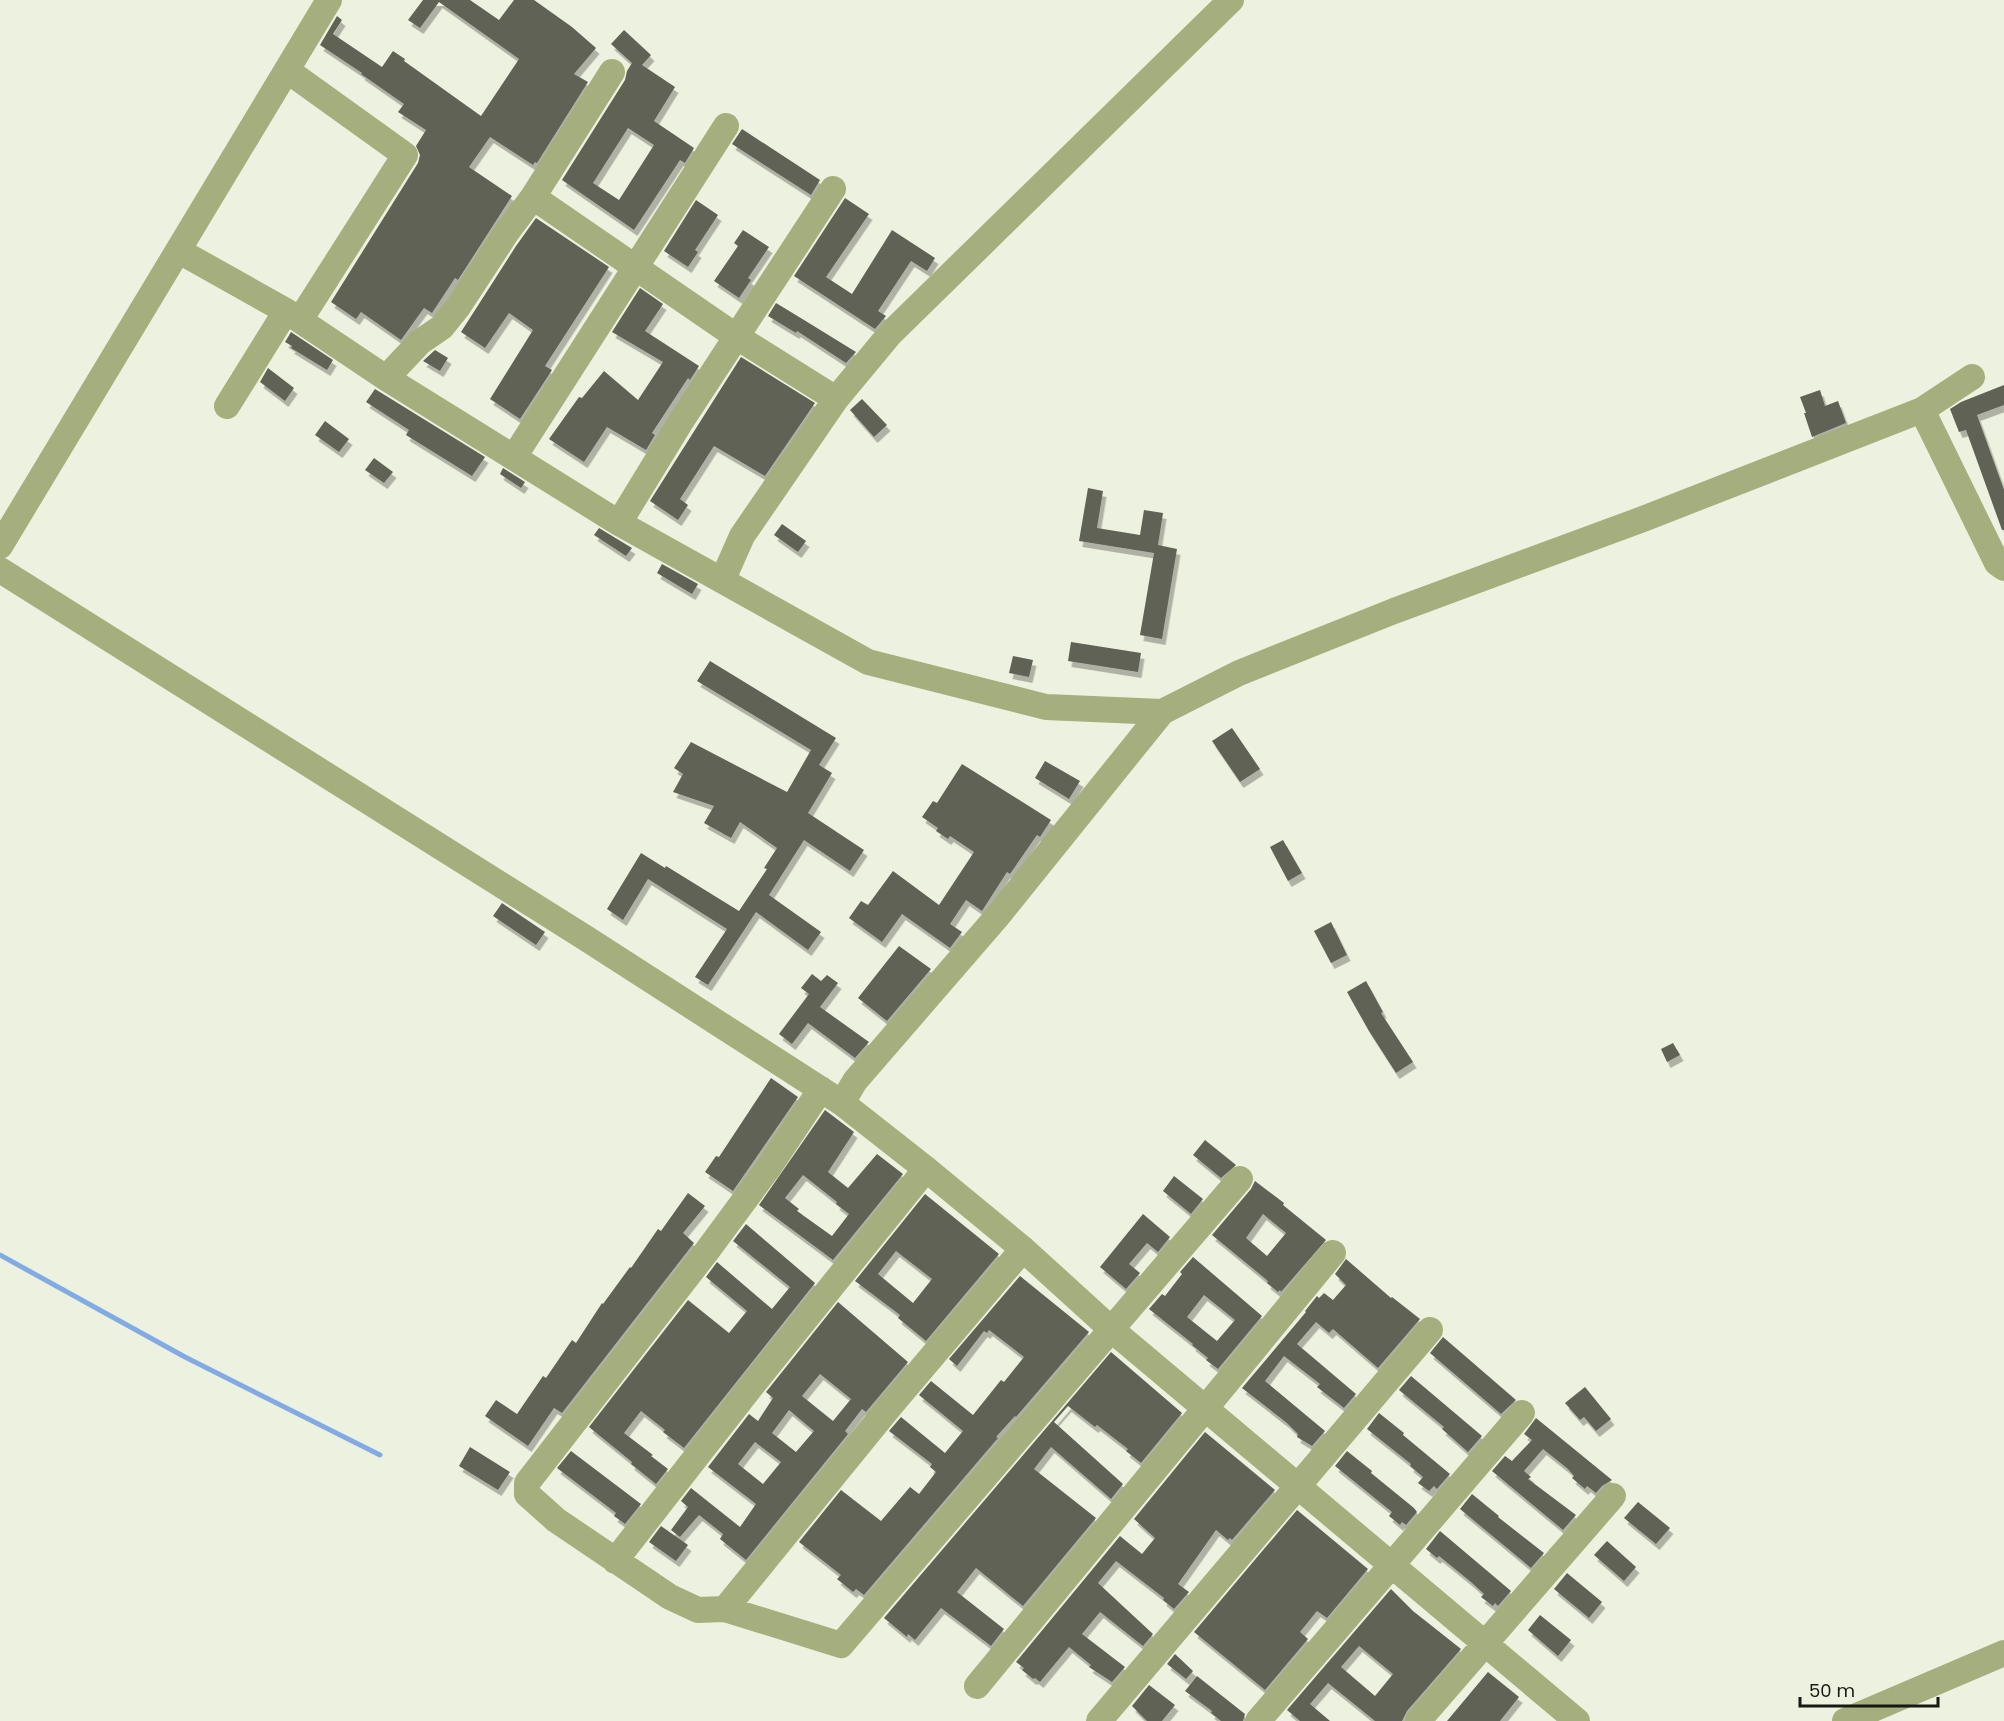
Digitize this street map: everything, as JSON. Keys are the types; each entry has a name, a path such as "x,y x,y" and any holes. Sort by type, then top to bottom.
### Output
{"street":[{"path":"0,546 329,0"},
{"path":"723,579 742,536 836,399 890,334 1232,0"},
{"path":"227,406 405,155 288,71"},
{"path":"386,378 420,342 442,327 453,314 533,196 612,72"},
{"path":"514,457 726,126"},
{"path":"619,523 833,189"},
{"path":"533,196 737,337 836,399"},
{"path":"179,251 293,315 386,378 619,523 868,662 1046,707 1162,712"},
{"path":"842,1103 855,1081 996,918 1162,712 1239,673 1394,611 1643,519 1922,410 1972,377"},
{"path":"1922,410 1997,564 2004,567"},
{"path":"0,570 842,1103 1023,1249 1112,1330 1577,1721"},
{"path":"821,1089 769,1167 714,1242 527,1483 527,1494 556,1520 670,1597 698,1610 725,1609 841,1645 1240,1179"},
{"path":"615,1561 926,1169"},
{"path":"725,1609 884,1414 1023,1249"},
{"path":"977,1686 1334,1253"},
{"path":"1099,1721 1430,1330"},
{"path":"1258,1721 1522,1413"},
{"path":"1418,1721 1613,1496"},
{"path":"1845,1721 2004,1653"}],"building":[{"path":"423,0 470,0 499,20 514,0 534,0 572,27 596,48 574,74 588,82 537,163 533,165 490,137 469,167 512,196 458,280 455,278 432,313 424,308 401,340 361,312 356,319 331,302 418,163 420,155 416,146 426,130 398,112 404,104 320,45 337,16 342,20 333,34 382,67 393,51 481,116 519,59 439,2 420,28 408,20"},
{"path":"624,30 651,55 642,65 675,87 654,121 694,148 685,163 680,160 634,230 562,180 625,80 632,63 611,44","holes":["628,128 654,145 619,200 593,183"]},
{"path":"742,129 820,180 811,195 732,144"},
{"path":"845,198 869,214 826,277 852,294 892,230 935,258 927,271 911,261 878,311 886,316 875,329 794,276"},
{"path":"696,200 718,215 695,250 698,252 688,267 664,251"},
{"path":"536,218 609,267 545,366 552,370 520,419 490,399 533,330 509,313 485,348 461,332"},
{"path":"743,230 769,247 748,278 751,280 739,298 714,281 738,246 734,243"},
{"path":"640,288 663,304 645,331 699,366 690,380 688,378 652,433 655,435 646,450 607,427 584,462 549,439 579,397 582,398 604,371 638,400 663,362 612,332"},
{"path":"776,303 856,352 846,363 797,331 796,333 768,316"},
{"path":"291,332 333,360 327,370 285,342"},
{"path":"435,350 448,358 440,371 423,361"},
{"path":"741,357 815,403 765,476 714,446 680,499 688,505 678,520 650,501"},
{"path":"268,368 294,388 285,401 260,382"},
{"path":"2004,385 2004,405 1977,415 2004,490 2004,530 2002,530 1966,430 1959,432 1950,409 1961,402"},
{"path":"375,389 485,457 472,476 406,435 409,430 366,402"},
{"path":"1820,390 1825,406 1838,401 1846,423 1812,437 1800,397"},
{"path":"862,399 887,425 874,437 850,410"},
{"path":"325,421 349,439 339,452 315,435"},
{"path":"374,458 393,472 384,483 365,470"},
{"path":"503,468 525,482 521,488 500,474"},
{"path":"1088,488 1103,491 1097,528 1140,535 1144,510 1163,513 1158,545 1177,549 1162,639 1140,635 1154,553 1079,541"},
{"path":"782,524 806,541 798,552 774,535"},
{"path":"599,528 632,548 626,556 594,535"},
{"path":"662,564 698,584 692,594 657,573"},
{"path":"1071,642 1141,653 1138,672 1068,661"},
{"path":"1013,656 1033,660 1029,677 1009,673"},
{"path":"710,661 836,738 819,765 832,773 808,813 864,850 850,871 804,840 769,895 821,932 808,950 756,912 708,985 695,977 727,929 648,879 623,920 607,909 641,853 739,911 767,869 764,868 777,848 740,822 731,838 704,823 714,806 673,792 683,774 674,768 691,742 787,792 811,750 697,681"},
{"path":"1232,728 1260,769 1240,782 1212,741"},
{"path":"1045,761 1080,781 1069,799 1035,778"},
{"path":"962,764 1051,820 1040,837 1037,835 1010,874 1007,872 982,911 966,900 950,924 962,932 950,948 902,914 882,942 849,918 861,901 868,905 893,871 939,905 974,852 950,836 948,839 936,831 938,828 922,817 933,801 937,803"},
{"path":"1283,840 1302,873 1288,881 1270,847"},
{"path":"502,903 545,932 536,945 493,916"},
{"path":"1331,922 1347,955 1331,963 1314,931"},
{"path":"899,946 931,969 887,1021 858,998"},
{"path":"812,974 821,981 827,975 838,983 820,1007 869,1042 855,1058 808,1023 792,1044 779,1034 809,994 801,988"},
{"path":"1366,981 1383,1012 1381,1013 1413,1062 1396,1073 1347,992"},
{"path":"1673,1043 1680,1055 1667,1062 1661,1049"},
{"path":"771,1078 798,1097 733,1191 705,1172 716,1156 719,1157"},
{"path":"825,1110 854,1132 828,1172 848,1188 877,1154 903,1174 833,1260 759,1205","holes":["803,1175 837,1202 836,1204 849,1214 832,1236 797,1211 799,1209 785,1198"]},
{"path":"1205,1140 1236,1165 1221,1178 1193,1155"},
{"path":"1174,1176 1203,1199 1191,1214 1163,1191"},
{"path":"1255,1181 1326,1240 1281,1292 1267,1283 1268,1281 1212,1235 1251,1189","holes":["1263,1214 1286,1233 1267,1256 1246,1238"]},
{"path":"688,1193 705,1206 683,1233 694,1243 562,1413 554,1408 528,1446 485,1416 496,1400 517,1414 543,1376 546,1378 572,1340 576,1343 602,1303 631,1268 658,1229 661,1231"},
{"path":"925,1194 999,1254 926,1341 898,1318 900,1315 855,1281","holes":["896,1251 932,1279 913,1303 878,1274"]},
{"path":"1143,1214 1170,1237 1158,1252 1147,1243 1129,1264 1140,1273 1126,1289 1100,1267"},
{"path":"746,1224 815,1283 684,1448 641,1411 624,1433 668,1469 656,1484 589,1427 688,1300 729,1333 747,1311 706,1277 717,1262 772,1309 790,1287 733,1241"},
{"path":"1193,1257 1262,1316 1218,1369 1206,1360 1208,1358 1193,1344 1149,1309 1162,1294 1165,1296 1182,1274 1180,1272","holes":["1204,1295 1235,1320 1217,1341 1187,1317"]},
{"path":"1346,1259 1391,1298 1420,1319 1378,1368 1333,1329 1329,1333 1316,1322 1297,1344 1356,1394 1344,1408 1317,1387 1320,1384 1284,1356 1265,1381 1325,1431 1312,1446 1297,1437 1298,1434 1287,1423 1242,1388 1317,1296 1319,1298 1324,1293 1333,1300 1346,1285 1335,1274"},
{"path":"1020,1276 1089,1332 996,1437 998,1438 864,1595 856,1589 853,1592 837,1579 841,1575 799,1542 841,1490 881,1521 910,1487 919,1494 936,1472 930,1467 932,1464 889,1431 901,1417 945,1453 963,1431 919,1395 931,1381 973,1415 1001,1380 1004,1382 1024,1357 989,1330 987,1333 984,1331 957,1366 949,1359"},
{"path":"838,1302 908,1362 866,1412 862,1409 845,1431 848,1434 746,1560 720,1539 723,1534 699,1515 680,1537 671,1530 688,1507 681,1501 691,1488 740,1527 756,1504 708,1467 749,1414 758,1421 773,1398 766,1392","holes":["820,1374 851,1399 833,1421 802,1396","789,1410 814,1431 796,1452 772,1433","755,1442 781,1462 763,1484 738,1464"]},
{"path":"1443,1337 1516,1400 1501,1414 1430,1353"},
{"path":"1111,1352 1182,1413 1141,1463 1126,1451 1128,1449 1068,1406 1054,1422 1123,1484 1111,1499 1051,1447 1034,1469 1096,1518 1023,1606 976,1568 957,1592 1004,1629 991,1646 941,1608 915,1640 908,1634 907,1637 884,1618"},
{"path":"1411,1376 1482,1436 1468,1452 1442,1429 1444,1427 1399,1390"},
{"path":"1585,1387 1611,1419 1596,1431 1584,1417 1580,1420 1565,1403"},
{"path":"1379,1413 1450,1474 1437,1489 1434,1486 1429,1491 1418,1483 1423,1477 1410,1466 1411,1464 1367,1429"},
{"path":"1536,1418 1612,1480 1596,1493 1587,1486 1585,1489 1572,1478 1574,1476 1568,1469 1543,1449 1524,1471 1531,1477 1528,1479 1576,1515 1563,1530 1492,1471 1505,1456 1512,1461 1532,1440 1524,1434"},
{"path":"1205,1432 1275,1490 1232,1540 1230,1538 1228,1540 1216,1530 1178,1584 1189,1592 1174,1609 1163,1600 1164,1598 1116,1561 1098,1583 1153,1634 1143,1646 1100,1612 1082,1634 1125,1667 1112,1682 1089,1667 1091,1665 1069,1647 1040,1682 1033,1679 1016,1662 1120,1536 1142,1554 1155,1538 1134,1519"},
{"path":"470,1447 510,1472 498,1490 459,1466"},
{"path":"571,1451 641,1504 625,1524 614,1516 616,1513 557,1468"},
{"path":"1347,1451 1414,1508 1417,1512 1406,1525 1402,1522 1400,1525 1389,1516 1392,1512 1335,1466"},
{"path":"1472,1494 1544,1553 1531,1568 1460,1509"},
{"path":"1638,1502 1670,1528 1656,1544 1624,1518"},
{"path":"1297,1510 1368,1569 1327,1618 1317,1611 1300,1632 1308,1639 1265,1690 1194,1632"},
{"path":"661,1526 688,1545 676,1561 649,1542"},
{"path":"1440,1531 1511,1591 1498,1606 1495,1603 1493,1606 1481,1597 1484,1594 1471,1582 1439,1556 1437,1558 1426,1549"},
{"path":"1607,1541 1636,1567 1624,1581 1594,1555"},
{"path":"1567,1573 1602,1602 1589,1618 1554,1589"},
{"path":"1391,1589 1413,1611 1461,1649 1407,1711 1402,1721 1375,1721 1328,1683 1310,1704 1330,1721 1300,1721 1287,1710","holes":["1359,1646 1393,1674 1375,1696 1341,1667"]},
{"path":"1540,1615 1571,1640 1558,1656 1528,1630"},
{"path":"1175,1654 1193,1671 1186,1679 1167,1664"},
{"path":"1488,1672 1519,1697 1500,1721 1447,1721"},
{"path":"1197,1676 1245,1714 1243,1721 1221,1721 1211,1713 1212,1711 1185,1691"},
{"path":"1149,1685 1175,1705 1162,1721 1147,1721 1132,1706"}],"waterway":[{"path":"0,1255 185,1357 380,1455"}]}
